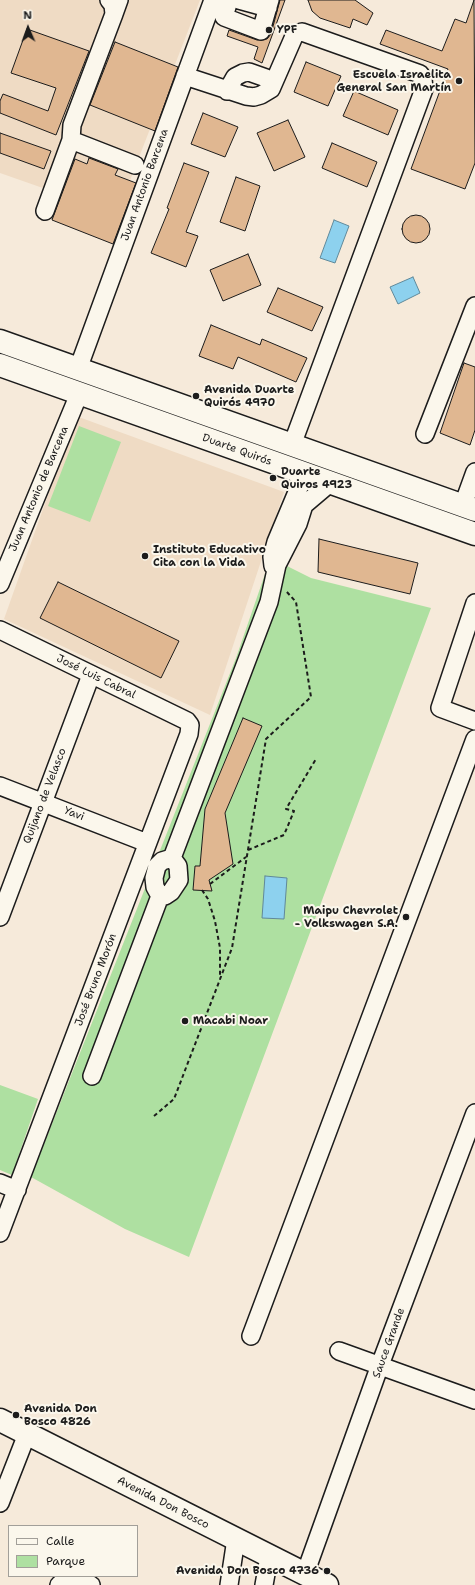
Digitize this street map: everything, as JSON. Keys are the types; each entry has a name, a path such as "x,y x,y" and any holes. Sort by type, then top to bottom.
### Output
{"main road":[{"name":"Duarte Quirós","path":"0,341 292,445 472,507"},
{"name":"Duarte Quirós","path":"0,366 475,534"},
{"name":"Avenida Don Bosco","path":"0,1420 327,1585"}],"street":[{"name":"Juan Antonio Barcena","path":"78,369 213,0"},
{"path":"229,0 224,17 261,31 269,4 239,0"},
{"path":"45,211 71,140 72,126 114,5"},
{"path":"185,76 254,98 271,89 295,34 302,32 420,74 423,79 424,89 292,445"},
{"path":"227,90 235,77 243,73 249,72 266,78"},
{"path":"71,140 135,165"},
{"path":"425,434 475,306"},
{"name":"Juan Antonio de Barcena","path":"0,584 4,559 79,394"},
{"path":"274,579 272,557 276,542 300,485 298,472"},
{"path":"472,507 475,472"},
{"path":"172,858 269,602 274,579 298,524 302,509 304,505 330,483"},
{"path":"475,603 440,708 475,720"},
{"name":"José Luis Cabral","path":"0,630 187,720 190,725"},
{"name":"Quijano de Velasco","path":"1,912 91,675"},
{"name":"José Bruno Morón","path":"0,1233 189,734 190,725"},
{"path":"251,1336 475,739"},
{"name":"Yavi","path":"0,786 147,843"},
{"path":"92,1076 160,896 155,887 154,878 157,866 162,861 172,858"},
{"path":"160,896 165,896 171,892 178,880 178,866 172,858"},
{"name":"Sauce Grande","path":"305,1574 380,1365 475,1113"},
{"path":"0,1183 17,1190"},
{"path":"339,1351 475,1400"},
{"path":"0,1503 27,1434"},
{"path":"229,1585 236,1539"},
{"path":"264,1585 269,1557"},
{"path":"60,1584 69,1578 78,1578 91,1585"}],"path":[{"path":"154,1116 174,1099 232,948 266,739 311,697 296,602 274,579"},
{"path":"248,850 284,835 294,811 286,809 316,759"},
{"path":"210,884 247,857"},
{"path":"202,890 208,899 215,921 220,948 220,981"}],"shaded area":[{"path":"0,0 200,0 117,214 0,173"},
{"name":"Instituto Educativo Cita con la Vida","path":"76,416 284,492 210,715 4,619"}],"green space":[{"path":"79,426 121,442 90,522 48,506"},
{"name":"Macabi Noar","path":"285,565 311,578 431,608 189,1257 125,1229 31,1177 236,658 265,574"},
{"path":"0,1085 38,1099 12,1175 0,1170"}],"water":[{"path":"334,220 349,226 335,263 320,258"},
{"path":"413,277 420,293 398,304 390,287"},
{"path":"265,876 287,878 284,919 262,918"}],"building":[{"path":"280,0 285,0 262,63 254,59 258,47 227,36 229,30 257,40 267,39 271,34"},
{"path":"308,0 355,0 373,13 367,25 353,19 350,28 320,18 312,11"},
{"name":"Escuela Israelita General San Martín","path":"474,0 475,163 465,189 411,169 448,69 380,44 386,30 442,51 455,19 466,23"},
{"path":"27,29 89,51 56,135 0,113 0,101 3,94 48,111 56,88 11,73"},
{"path":"115,42 178,67 155,131 90,105"},
{"path":"306,62 341,76 328,106 294,92"},
{"path":"354,91 398,110 388,135 343,116"},
{"path":"203,113 238,127 225,157 191,144"},
{"path":"288,120 305,157 274,171 257,133"},
{"path":"0,133 51,151 44,169 0,153"},
{"path":"332,143 377,162 367,187 322,168"},
{"path":"89,158 118,169 115,175 136,183 113,244 52,220 75,159 87,164"},
{"path":"184,163 209,172 186,232 198,236 186,267 151,253 169,209 167,208"},
{"path":"236,177 260,186 245,231 220,222"},
{"path":"416,215 426,219 430,229 426,239 416,243 406,239 402,229 406,219"},
{"path":"248,254 261,285 223,301 210,270"},
{"path":"278,288 323,307 312,331 267,312"},
{"path":"211,325 260,345 262,339 307,358 296,382 238,357 233,369 199,356"},
{"path":"464,363 475,367 475,430 470,445 440,433"},
{"path":"319,539 418,563 410,594 318,572"},
{"path":"58,582 179,641 161,678 40,618"},
{"path":"243,718 262,726 225,813 233,864 209,880 212,891 193,890 195,866 200,866 205,809"}],"place":[{"name":"YPF","path":"269,30"},
{"name":"Escuela Israelita General San Martín","path":"459,81"},
{"name":"Avenida Duarte Quirós 4970","path":"196,396"},
{"name":"Duarte Quiros 4923","path":"273,478"},
{"name":"Instituto Educativo Cita con la Vida","path":"145,556"},
{"name":"Maipu Chevrolet - Volkswagen S.A.","path":"406,917"},
{"name":"Macabi Noar","path":"185,1021"},
{"name":"Avenida Don Bosco 4826","path":"16,1415"},
{"name":"Avenida Don Bosco 4736","path":"327,1571"}]}
